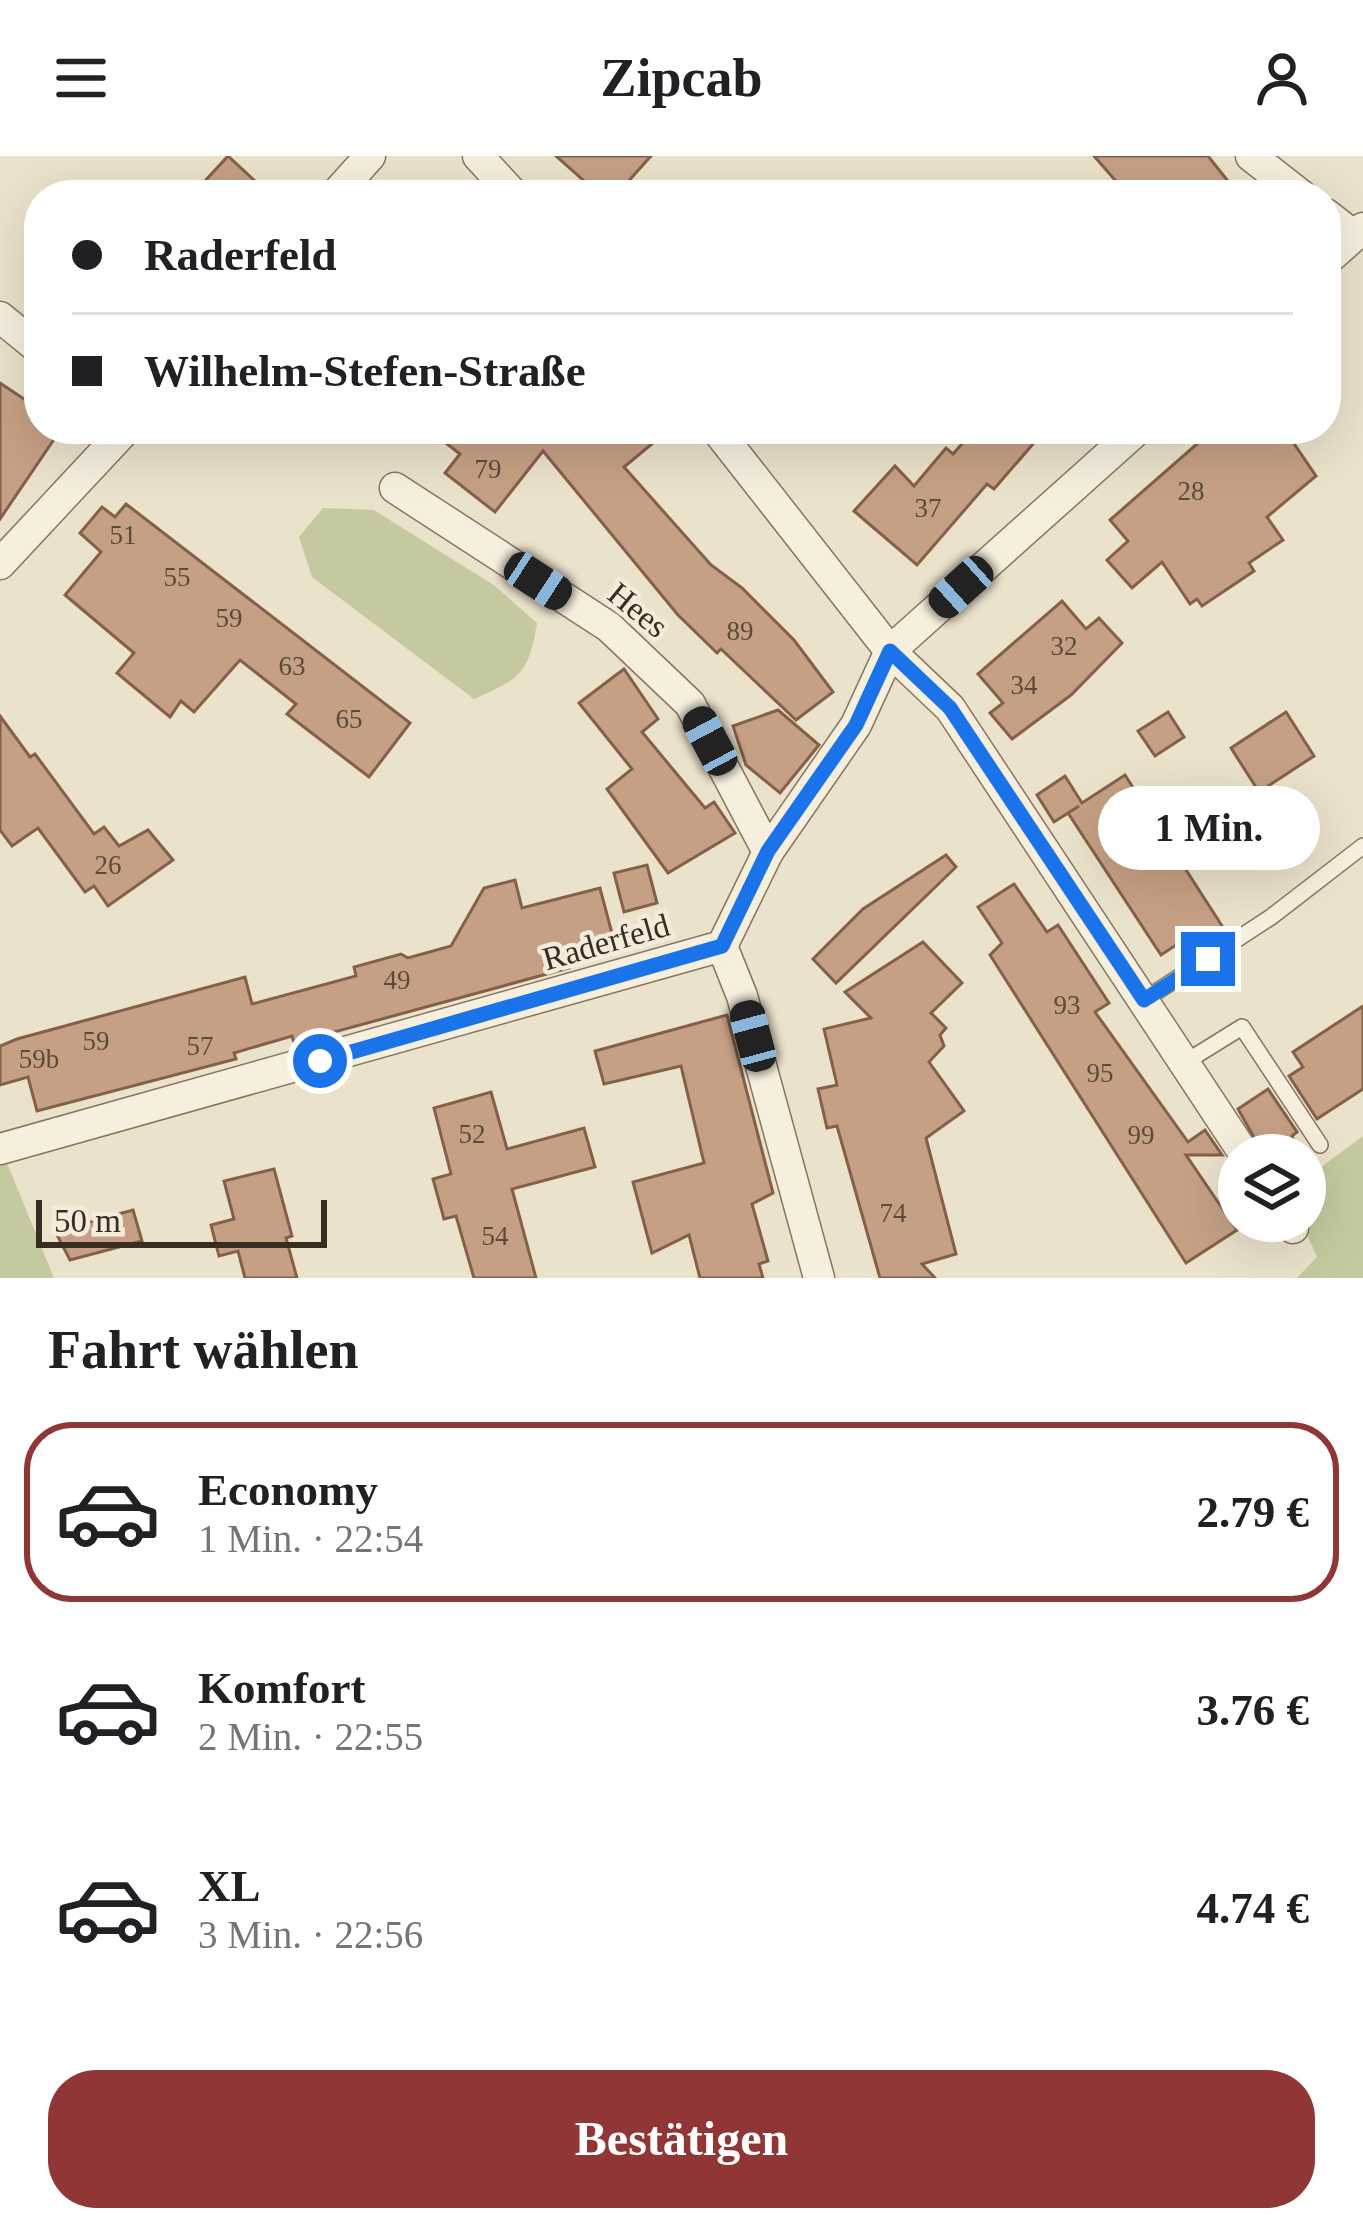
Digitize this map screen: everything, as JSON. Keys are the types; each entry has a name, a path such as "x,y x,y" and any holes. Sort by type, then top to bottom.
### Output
{"street":[{"path":"348,180 370,156"},
{"path":"478,156 500,180"},
{"path":"1251,156 1282,180"},
{"path":"0,317 24,337"},
{"path":"0,564 112,444"},
{"path":"728,444 890,651 950,708 1231,1134"},
{"name":"Raderfeld","path":"0,1149 722,946 768,851 856,725 890,651 1121,444"},
{"name":"Hees","path":"394,488 610,627 690,704 768,851"},
{"path":"722,946 742,996 819,1278"}],"lane":[{"path":"1144,1000 1271,917 1363,845"},
{"path":"1184,1063 1242,1027 1313,1134"}],"green space":[{"path":"323,508 374,510 495,586 537,623 520,673 474,699 312,577 299,537"},
{"path":"1363,1136 1363,1278 1297,1278 1317,1257 1310,1242 1326,1242 1326,1163"},
{"path":"7,1163 54,1278 0,1278 0,1165"}],"building":[{"path":"228,156 254,180 206,180"},
{"path":"556,156 651,156 629,180 583,180"},
{"path":"1094,156 1208,156 1227,180 1115,180"},
{"path":"0,383 24,399 24,444 51,444 0,519"},
{"path":"447,444 652,444 624,467 711,565 742,588 794,640 833,692 796,720 678,615 543,451 495,512 445,473 460,454"},
{"path":"962,444 1033,444 994,489 987,484 917,565 854,511 895,466 914,486 946,448 953,454"},
{"path":"1197,444 1294,444 1316,476 1267,517 1283,540 1249,563 1254,571 1202,606 1197,599 1190,604 1162,562 1132,588 1107,560 1128,541 1110,520"},
{"path":"126,504 410,723 369,777 287,714 296,704 240,660 194,712 181,701 170,717 117,673 134,653 65,595 101,552 80,533 102,507 115,517"},
{"path":"1062,601 1086,629 1099,618 1122,643 1071,695 1012,739 990,713 1003,703 978,674"},
{"path":"624,669 658,719 642,732 705,808 714,802 735,833 668,873 607,789 632,769 579,703"},
{"path":"778,710 819,745 780,793 746,765 733,726"},
{"path":"1168,712 1184,737 1155,756 1138,731"},
{"path":"1286,712 1314,756 1259,792 1231,748"},
{"path":"0,716 30,757 35,754 94,834 104,827 119,846 148,830 173,860 108,906 94,886 85,892 38,828 12,846 0,830"},
{"path":"1125,775 1226,932 1195,953 1185,939 1161,955 1068,813 1054,822 1037,795 1065,776 1082,803"},
{"path":"946,855 956,867 836,983 813,959 863,909"},
{"path":"647,865 657,903 624,912 614,873"},
{"path":"515,880 522,908 600,888 614,941 566,958 569,968 294,1043 292,1036 234,1053 236,1059 37,1111 28,1077 0,1085 0,1046 17,1039 245,977 252,1004 356,976 354,967 451,946 484,888"},
{"path":"1014,884 1047,932 1058,925 1109,1003 1095,1012 1188,1142 1205,1130 1218,1149 1218,1155 1186,1155 1218,1202 1218,1242 1186,1263 990,955 1002,943 978,907"},
{"path":"923,942 962,983 931,1013 946,1028 940,1035 944,1046 929,1062 964,1111 926,1138 956,1254 922,1264 935,1278 880,1278 837,1126 827,1128 818,1089 837,1085 824,1029 871,1018 845,992"},
{"path":"1363,1006 1363,1089 1317,1119 1289,1076 1303,1067 1293,1052"},
{"path":"727,1015 773,1193 752,1204 768,1261 759,1264 763,1278 700,1278 689,1235 652,1253 633,1182 704,1163 681,1066 604,1084 595,1051"},
{"path":"1268,1089 1297,1132 1252,1134 1238,1109"},
{"path":"491,1092 507,1149 584,1128 595,1167 512,1189 536,1278 474,1278 456,1216 444,1219 433,1179 451,1174 434,1108"},
{"path":"274,1169 292,1236 286,1238 297,1278 245,1278 238,1251 219,1256 211,1225 234,1219 224,1181"},
{"path":"133,1210 142,1241 70,1260 55,1231"}],"route":[{"path":"320,1061 722,946 768,851 856,725 890,651 950,708 1144,1000 1208,959"}]}
